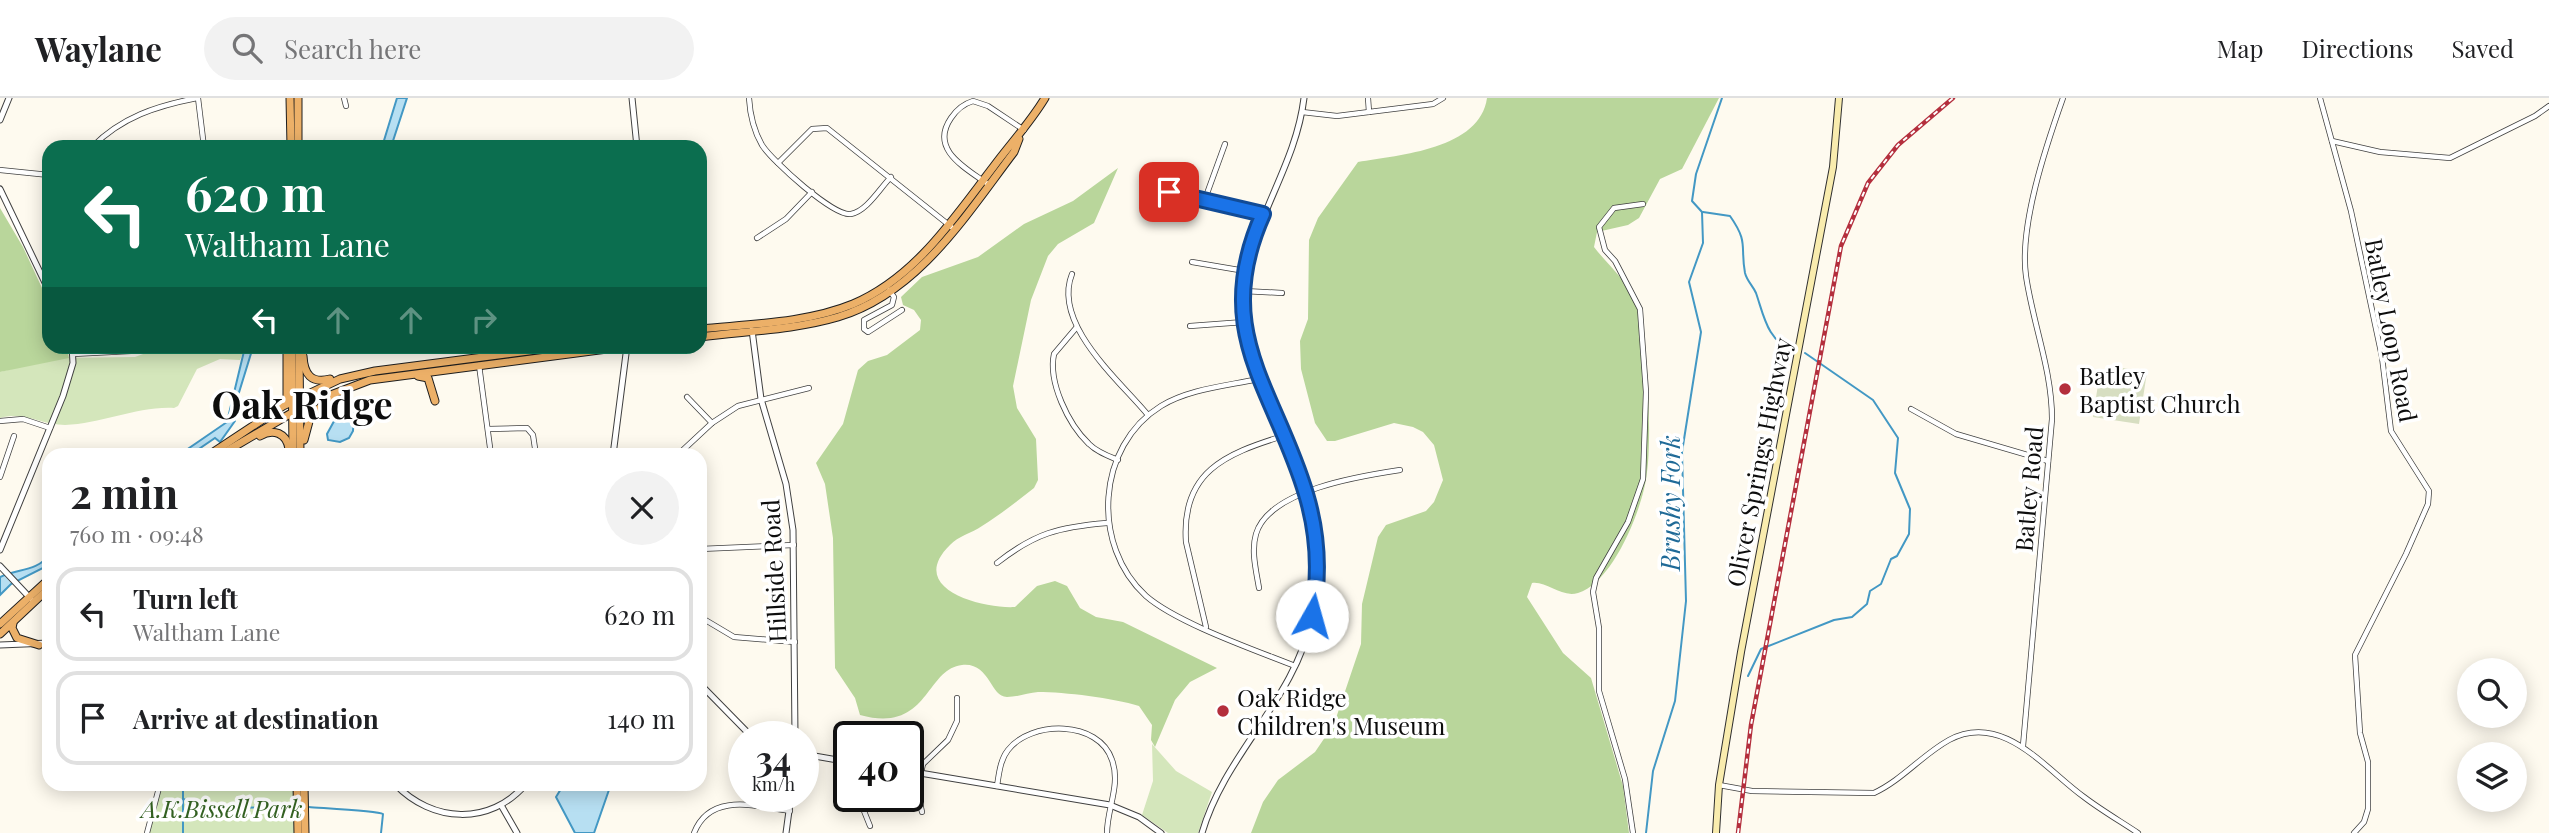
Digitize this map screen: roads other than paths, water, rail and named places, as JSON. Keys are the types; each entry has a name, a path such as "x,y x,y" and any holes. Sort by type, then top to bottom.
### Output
{"highway":[{"path":"290,98 291,140"},
{"path":"298,98 299,140"},
{"path":"707,336 838,309 888,289 951,227 1023,133 1045,98"},
{"path":"707,330 751,327"},
{"path":"283,406 287,396 289,354"},
{"path":"290,354 296,399"},
{"path":"292,448 300,354"},
{"path":"302,354 305,369 314,380 554,354"},
{"path":"233,447 296,410 360,383 520,354"},
{"path":"377,379 424,376 431,383 435,401 435,377 442,370"},
{"path":"220,448 283,406 355,375"},
{"path":"303,448 305,426 311,414 324,402 360,383"},
{"path":"296,410 301,448"},
{"path":"233,447 273,431 287,440 289,448"},
{"path":"0,634 42,587"},
{"path":"0,624 42,592"},
{"path":"14,620 12,628 17,638 39,645"},
{"path":"297,791 298,833"},
{"path":"304,791 305,833"}],"main road":[{"name":"Oliver Springs Highway","path":"1716,833 1719,785 1825,217 1833,167 1839,98"}],"street":[{"path":"0,120 9,98"},
{"path":"101,140 127,119 150,108 198,98 203,140"},
{"path":"344,98 346,106"},
{"path":"632,98 636,140"},
{"path":"749,98 750,114 759,138 778,163 835,210 852,214 862,209 891,177"},
{"path":"1202,833 1224,778 1278,701 1296,667 1308,633 1317,579 1315,535 1306,493 1258,379 1244,322 1245,271 1263,214 1289,157 1304,98"},
{"path":"1368,98 1369,112"},
{"path":"1302,112 1337,116 1433,104 1443,98"},
{"name":"Batley Road","path":"2023,746 2048,461 2051,386 2026,274 2031,207 2063,98"},
{"name":"Batley Loop Road","path":"2320,98 2351,211 2382,357 2391,431 2429,491 2428,504 2406,554 2355,655 2360,731 2368,772 2368,809 2364,822 2354,833"},
{"path":"986,182 955,160 944,144 943,134 954,114 964,104 973,102 988,106 1023,133"},
{"path":"2332,141 2381,152 2450,158 2535,116 2549,106"},
{"path":"778,163 810,130 822,127 834,131 951,227"},
{"path":"1205,199 1224,144"},
{"path":"0,170 42,174"},
{"path":"1143,187 1263,214"},
{"path":"0,189 42,276"},
{"path":"757,238 786,219 812,192"},
{"path":"1633,833 1625,779 1598,685 1600,628 1593,592 1596,578 1628,522 1646,469 1646,392 1640,309 1615,261 1605,250 1599,227 1614,208 1643,204"},
{"path":"1192,262 1245,271"},
{"path":"1072,274 1068,303 1076,328 1148,415"},
{"path":"888,289 894,297 892,305 864,320 864,329 868,332 902,310"},
{"path":"1244,291 1282,293"},
{"path":"1190,326 1244,322"},
{"name":"Hillside Road","path":"751,327 761,399 786,484 794,545 795,721"},
{"path":"1076,328 1054,354 1054,380 1073,424 1086,441 1118,460"},
{"path":"0,550 69,379 73,354"},
{"path":"614,448 627,354"},
{"path":"479,361 490,448"},
{"path":"1258,379 1185,395 1148,415 1130,436 1118,460 1108,492 1107,523 1120,562 1141,590 1168,611 1296,667"},
{"path":"685,448 712,423 738,406 809,388"},
{"path":"687,397 712,423"},
{"path":"1911,409 1956,434 2048,461"},
{"path":"0,421 23,419 50,428"},
{"path":"488,429 527,428 533,435 535,448"},
{"path":"0,477 14,436"},
{"path":"1206,628 1186,542 1185,528 1191,500 1201,480 1221,460 1283,436"},
{"path":"0,458 8,456"},
{"path":"1259,588 1254,552 1259,527 1278,504 1306,493 1400,470"},
{"path":"997,563 1046,532 1070,526 1107,523"},
{"path":"707,549 794,545"},
{"path":"0,566 31,599"},
{"path":"707,621 734,637 795,642"},
{"path":"0,645 42,644"},
{"path":"707,691 736,721"},
{"path":"924,766 928,757 948,740 953,730 957,698"},
{"path":"997,786 1003,759 1018,741 1045,732 1081,731 1101,740 1112,758 1116,777 1107,833"},
{"path":"1719,785 1752,791 1874,793 1892,784 1949,740 1978,733 2023,746 2082,797 2138,833"},
{"path":"924,774 1110,804 1139,817 1161,833"},
{"path":"147,833 158,791"},
{"path":"403,791 418,803 446,814 477,814 501,805 518,791"},
{"path":"501,805 517,833"},
{"path":"694,833 705,815 728,805"},
{"path":"786,833 790,812"},
{"path":"865,812 870,826"}],"water":[{"path":"397,98 407,98 393,140 384,140"},
{"path":"243,354 251,354 237,399 235,421 220,442 215,438 200,448 189,448 227,422"},
{"path":"348,409 354,414 353,431 349,438 340,442 328,440 327,434 339,412"},
{"path":"42,562 42,568 11,584 0,595 0,577"},
{"path":"560,791 609,791 594,833 575,833 556,797"}],"waterway":[{"name":"Brushy Fork","path":"1646,833 1653,771 1675,701 1686,601 1682,452 1701,332 1689,282 1703,243 1702,212 1692,201 1696,174 1722,98"},
{"path":"1703,212 1730,216 1736,225 1743,244 1746,276 1756,293 1764,319 1778,341 1794,351"},
{"path":"1748,676 1761,649 1834,620 1852,617 1867,604 1870,591 1881,584 1891,559 1897,556 1909,534 1910,509 1895,473 1898,438 1873,400 1805,353"},
{"path":"183,791 183,833"},
{"path":"183,799 221,808 292,807"},
{"path":"309,807 383,814 381,833"}],"railway":[{"path":"1738,833 1751,725 1841,246 1868,183 1898,145 1953,98"}],"place":[{"name":"Batley Baptist Church","path":"2065,389"},
{"name":"Oak Ridge Children's Museum","path":"1223,711"}],"district":[{"name":"Oak Ridge","path":"302,403"}],"park label":[{"name":"A.K.Bissell Park","path":"222,808"}]}
